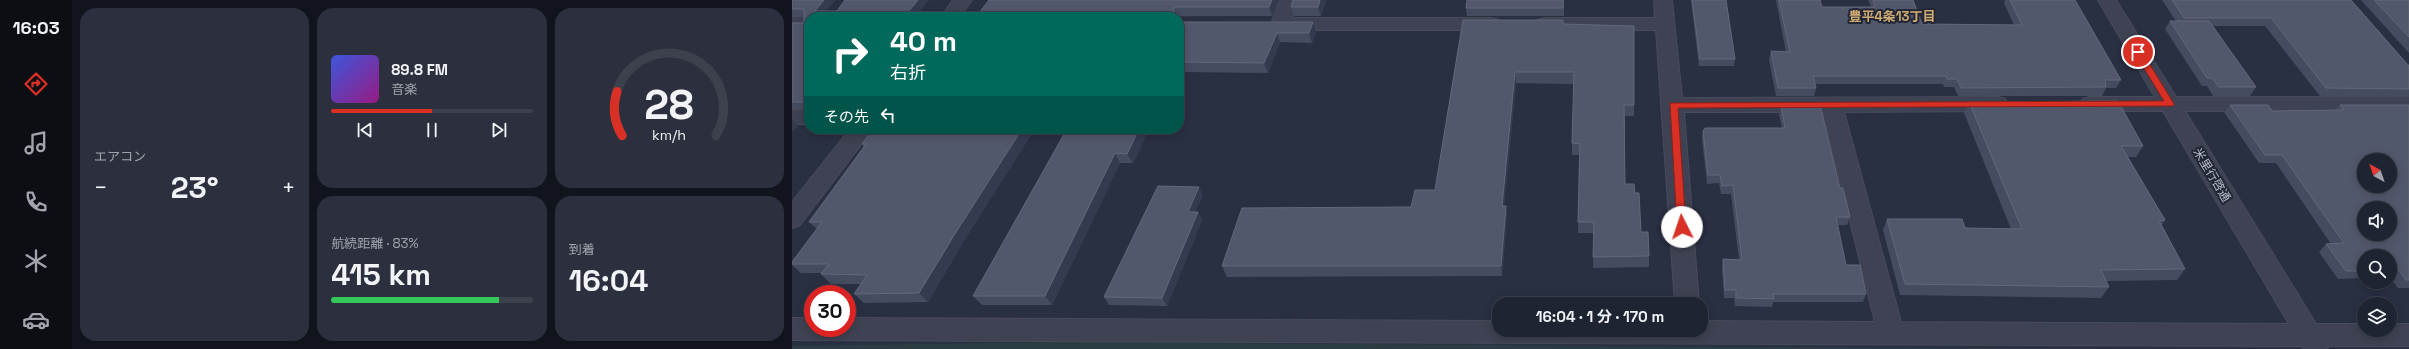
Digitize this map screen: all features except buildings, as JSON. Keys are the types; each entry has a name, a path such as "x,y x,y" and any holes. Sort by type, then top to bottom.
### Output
{"street":[{"path":"954,12 963,0"},
{"path":"1290,0 1273,24 1665,24"},
{"path":"1663,0 1673,105 1687,297"},
{"name":"米里行啓通","path":"2107,0 2313,342"},
{"path":"792,23 804,23"},
{"path":"1673,105 2021,104"},
{"path":"2068,104 2409,104"},
{"path":"1832,105 1891,334"},
{"path":"792,117 804,117"},
{"path":"792,219 858,134"},
{"path":"792,329 1492,331"},
{"path":"1708,332 2313,342 2409,335"}],"shaded area":[{"path":"1054,342 2083,349 792,349 792,346"}],"district":[{"name":"豊平4条13丁目","path":"1892,16"}],"route":[{"path":"1682,227 1673,105 2170,104 2138,52"}]}
